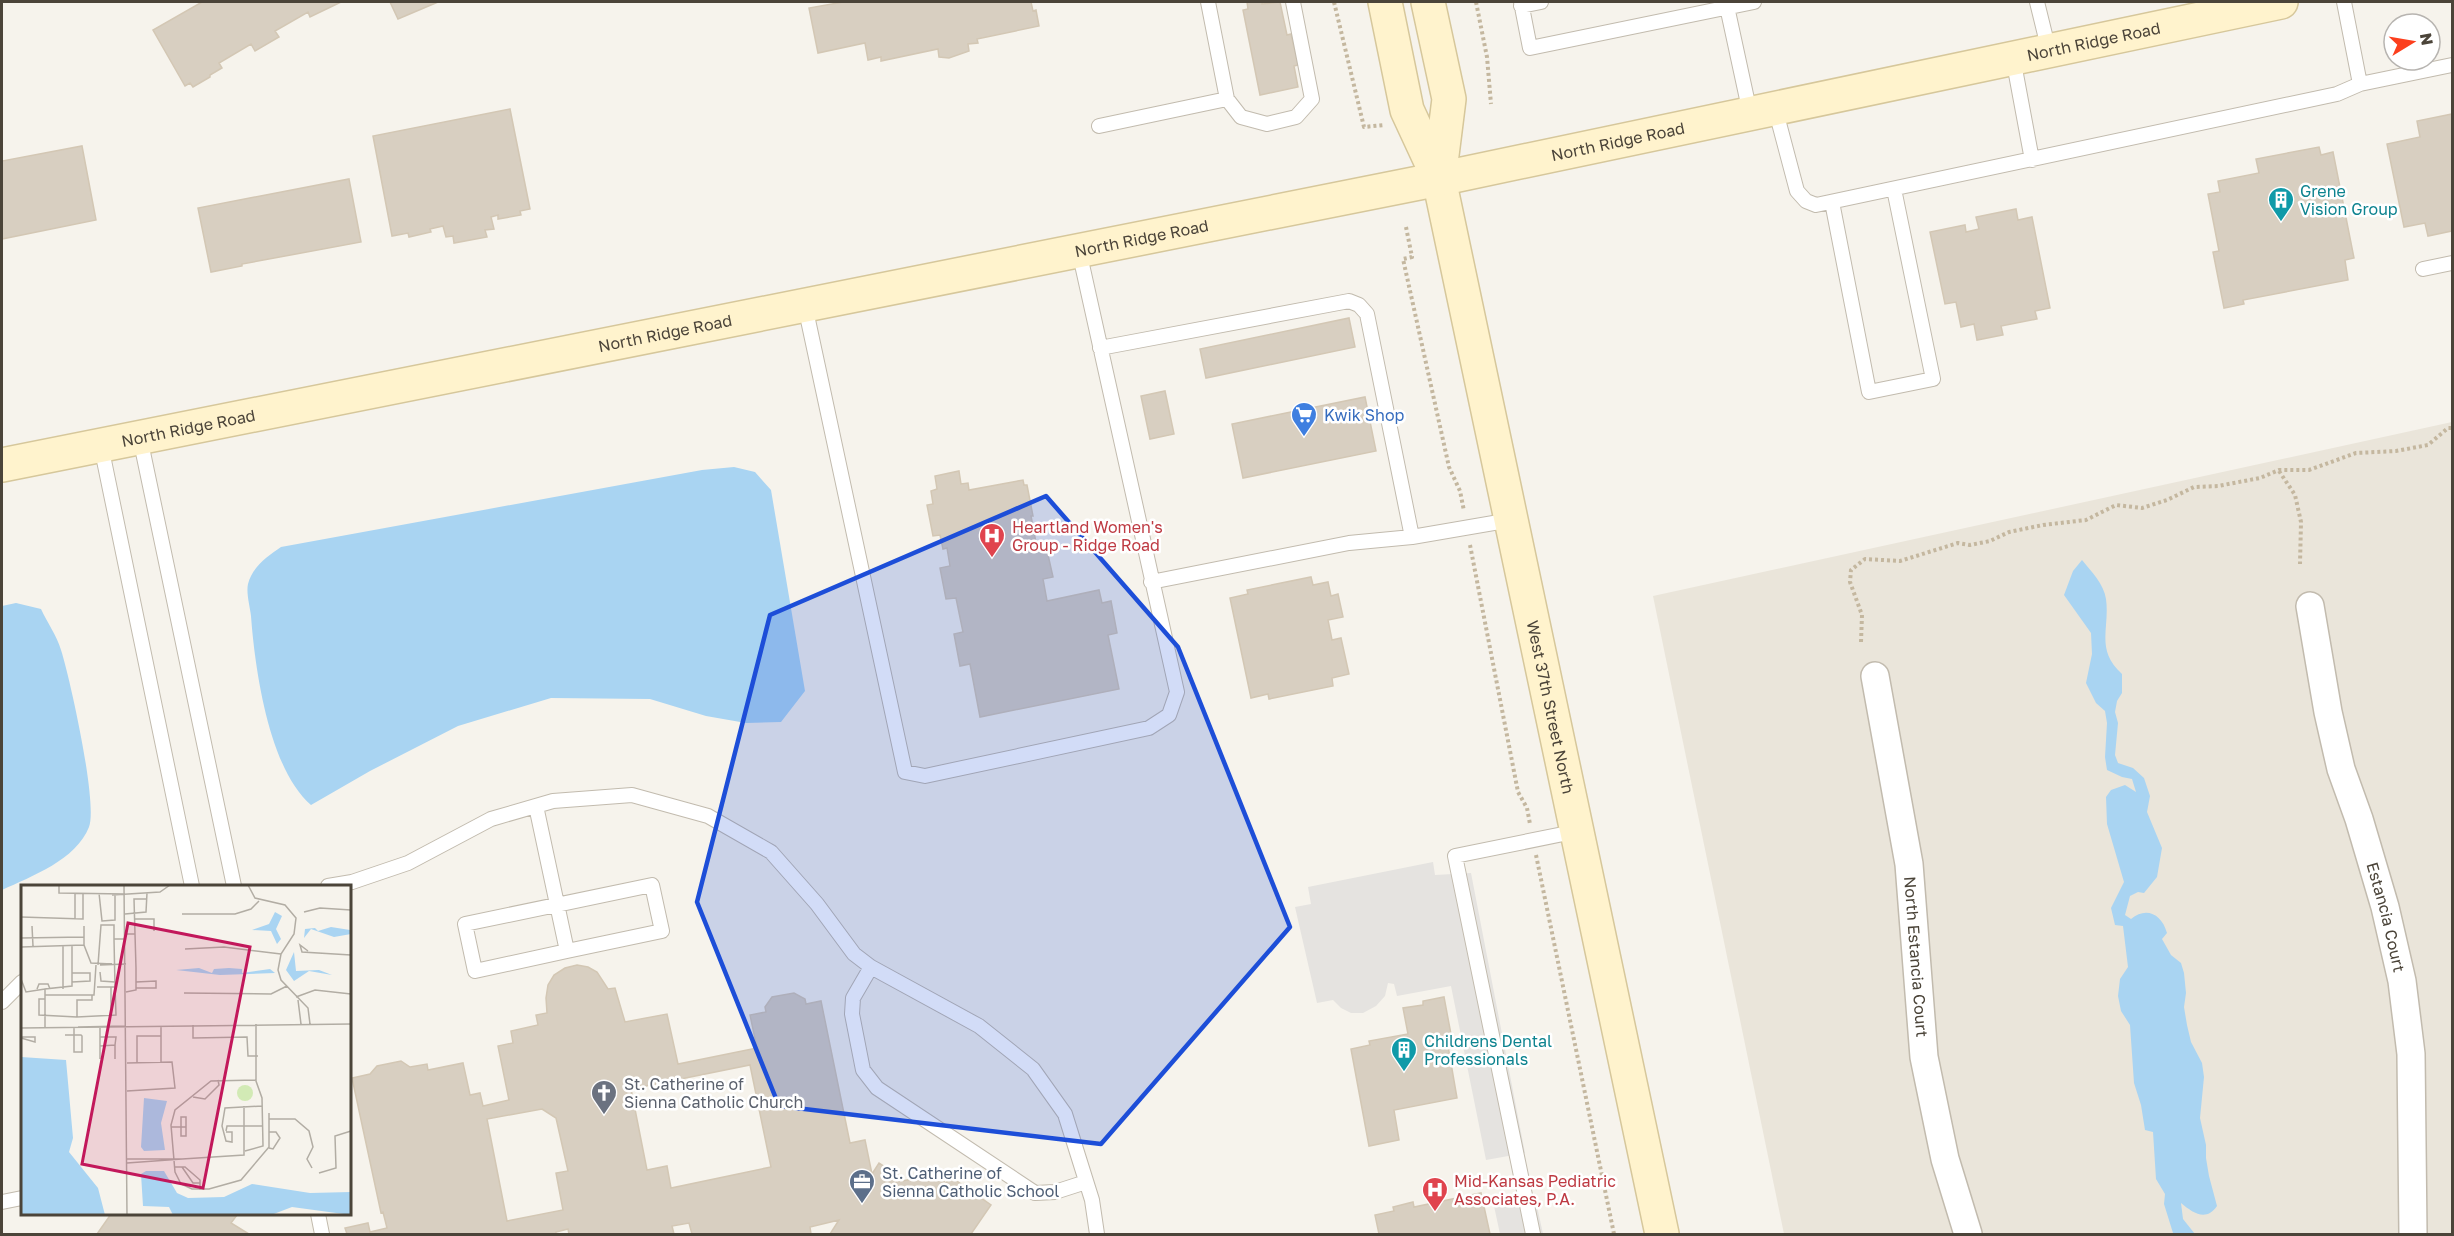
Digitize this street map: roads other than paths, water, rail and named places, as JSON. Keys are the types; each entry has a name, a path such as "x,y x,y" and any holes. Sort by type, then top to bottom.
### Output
{"main road":[{"name":"West 37th Street North","path":"1384,2 1407,110 1439,179 1662,1234"},
{"name":"West 37th Street North","path":"1428,2 1449,99 1439,179"},
{"name":"North Ridge Road","path":"2,465 1439,179 2281,2"}],"street":[{"name":"Estancia Court","path":"2310,606 2328,712 2341,769 2359,819 2385,907 2402,981 2411,1054 2413,1234"},
{"name":"North Estancia Court","path":"1875,676 1909,864 1924,1057 1946,1159 1968,1234"}],"lane":[{"path":"1208,2 1227,99 1241,117 1267,124 1296,117 1312,99 1293,2"},
{"path":"1541,2 1521,4 1530,48 1727,4 1754,2"},
{"path":"2037,2 2049,51"},
{"path":"2344,2 2360,84"},
{"path":"1727,4 1762,111 1797,190 1806,201 1816,205 2337,94 2360,84 2452,65"},
{"path":"2013,58 2032,160"},
{"path":"1099,126 1227,99"},
{"path":"1832,202 1869,392 1933,379 1894,189"},
{"path":"805,306 905,772 925,776 945,772 1149,728 1169,715 1177,692 1079,251"},
{"path":"2423,268 2452,263"},
{"path":"1100,348 1350,301 1359,305 1367,314 1412,537"},
{"path":"140,438 234,885"},
{"path":"101,446 192,885"},
{"path":"1151,582 1349,543 1412,537 1511,520"},
{"path":"334,885 352,882 408,863 491,819 554,801 632,795 708,816 771,852 817,904 854,954 871,967 980,1026 1033,1069 1065,1114 1086,1182 1098,1234"},
{"path":"536,806 567,951"},
{"path":"1533,1234 1455,856 1578,831"},
{"path":"652,885 662,931 567,951 475,971 465,924 652,885"},
{"path":"871,967 853,998 852,1014 863,1070 877,1088 1035,1193 1054,1192 1086,1182"},
{"path":"2,1002 21,983"},
{"path":"2,1202 21,1197"},
{"path":"318,1215 322,1234"}],"water":[{"path":"734,467 755,472 771,490 805,691 781,722 746,723 706,716 650,699 551,698 458,726 370,771 311,805 297,789 284,768 267,717 256,663 248,596 248,584 253,572 271,554 281,547 702,470"},
{"path":"2082,560 2097,578 2105,593 2106,647 2114,665 2122,674 2122,693 2117,701 2115,712 2118,723 2115,755 2118,763 2133,768 2144,778 2150,796 2147,812 2162,848 2157,877 2144,893 2138,892 2130,896 2125,915 2131,919 2142,913 2153,914 2165,926 2167,933 2162,939 2171,955 2181,963 2186,993 2184,1007 2187,1025 2191,1042 2202,1063 2204,1077 2200,1118 2209,1176 2217,1206 2213,1211 2204,1215 2195,1213 2181,1203 2183,1219 2195,1234 2173,1233 2164,1204 2165,1194 2156,1179 2153,1132 2145,1130 2141,1105 2134,1083 2130,1025 2121,1011 2118,996 2120,979 2128,967 2123,926 2115,925 2111,908 2124,882 2107,824 2106,797 2111,790 2125,785 2136,792 2132,779 2107,770 2105,711 2096,703 2086,683 2092,654 2091,633 2064,595 2073,571"},
{"path":"16,603 41,609 59,645 82,740 91,814 89,827 83,839 64,858 39,873 2,890 2,606"}],"place":[{"name":"Grene Vision Group","path":"2281,223"},
{"name":"Kwik Shop","path":"1304,438"},
{"name":"Heartland Women's Group - Ridge Road","path":"992,559"},
{"name":"Childrens Dental Professionals","path":"1404,1073"},
{"name":"St. Catherine of Sienna Catholic Church","path":"604,1116"},
{"name":"St. Catherine of Sienna Catholic School","path":"862,1205"},
{"name":"Mid-Kansas Pediatric Associates, P.A.","path":"1435,1213"}]}
